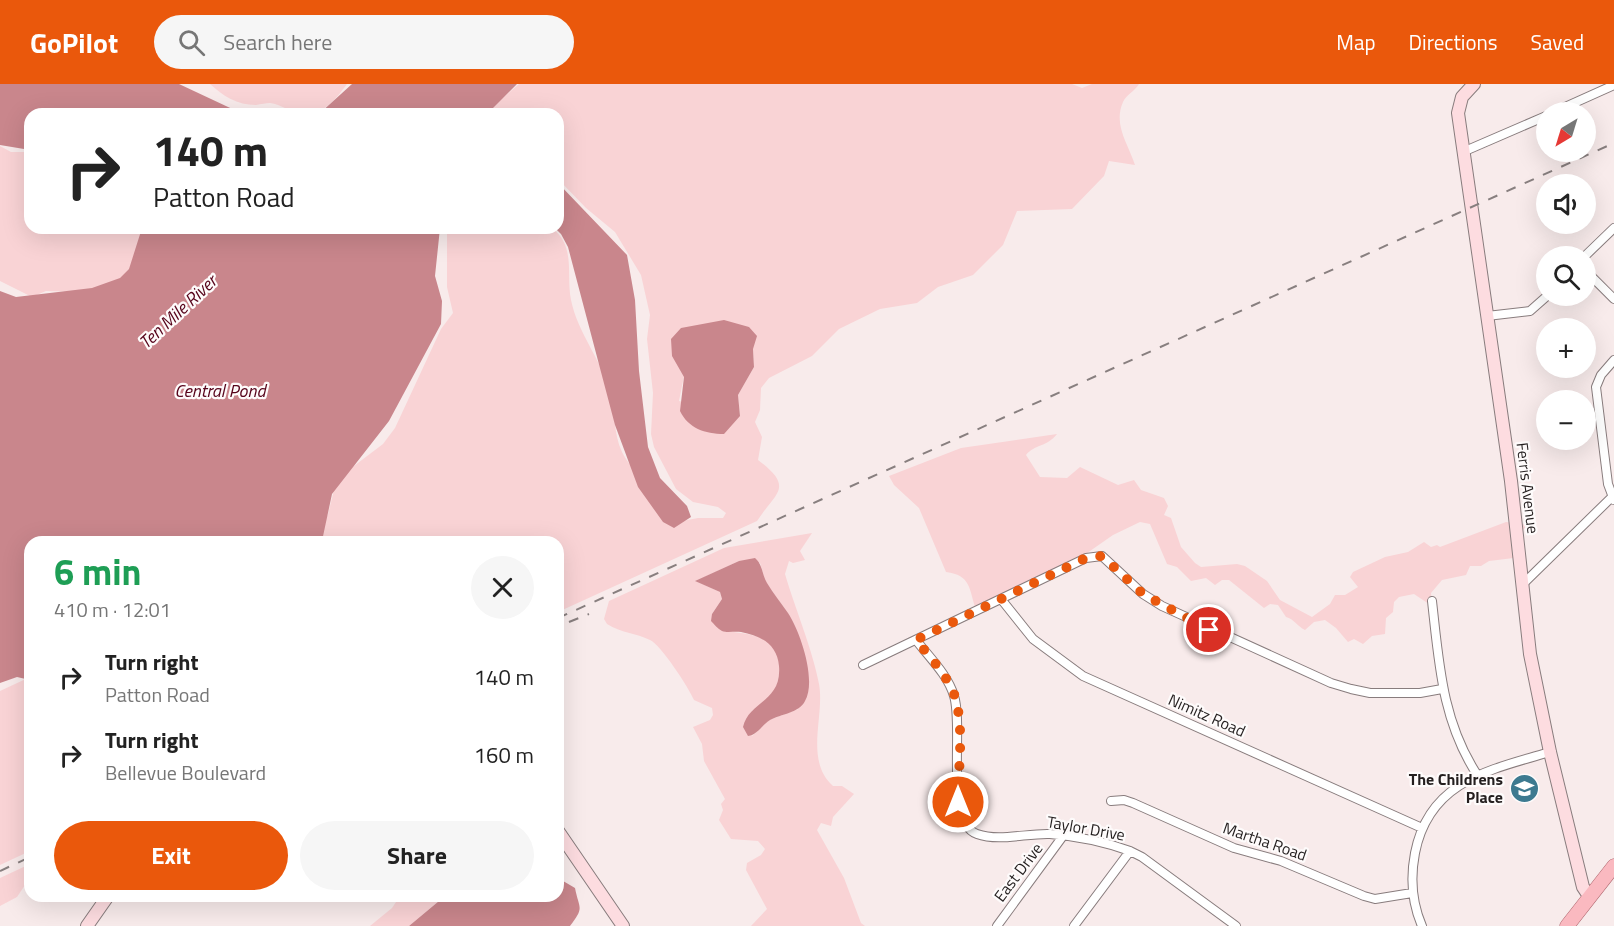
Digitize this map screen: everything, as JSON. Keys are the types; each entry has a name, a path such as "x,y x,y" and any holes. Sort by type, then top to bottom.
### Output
{"main road":[{"path":"1567,926 1614,866"}],"street":[{"name":"Ferris Avenue","path":"1474,84 1459,104 1511,481 1530,654 1550,752 1583,887 1589,896"},
{"path":"1575,102 1614,84"},
{"path":"1465,151 1536,120"},
{"path":"1595,246 1614,228"},
{"path":"1596,281 1614,299"},
{"path":"1487,316 1530,311 1536,306"},
{"path":"1523,584 1613,497 1608,484 1596,387 1601,375 1614,360"},
{"path":"863,665 1086,558 1102,556 1143,594 1162,606 1331,684 1370,693 1420,693 1442,689"},
{"name":"Nimitz Road","path":"1001,599 1033,639 1083,676 1422,828"},
{"path":"1432,601 1442,689 1462,747 1478,776"},
{"name":"Taylor Drive","path":"916,640 949,683 954,695 959,719 958,809 967,828 975,834 989,836 1063,836 1130,851 1142,857 1236,926"},
{"path":"1422,926 1412,893 1412,866 1422,828 1431,812 1446,794 1478,776 1550,752"},
{"name":"Martha Road","path":"1110,801 1124,800 1133,803 1234,848 1281,861 1364,896 1375,899 1412,893"},
{"name":"East Drive","path":"997,926 1063,836"},
{"path":"564,840 623,926"},
{"path":"1074,926 1130,851"},
{"path":"87,926 104,902"}],"shaded area":[{"path":"210,84 347,84 324,108 284,108 268,103 249,105 225,96"},
{"path":"519,84 1072,84 1082,88 1092,84 1139,84 1124,100 1120,110 1123,134 1135,165 1109,161 1104,176 1072,209 1017,211 1003,245 973,275 938,287 917,303 880,309 839,329 812,356 769,378 761,388 760,410 755,422 762,437 758,460 776,477 779,484 775,496 757,521 564,609 564,536 318,536 328,514 335,486 346,472 383,444 395,428 441,329 453,313 447,287 447,234 560,235 569,261 570,290 574,312 602,369 612,400 617,438 622,452 641,478 682,521 698,518 723,518 726,513 718,507 693,502 676,489 654,447 651,434 653,393 647,339 650,315 641,275 615,232 586,208 564,185 564,108 491,108","holes":["753,349 754,367 738,395 740,416 679,401 684,376"]},
{"path":"0,146 11,152 24,152 24,234 149,234 127,277 85,292 46,291 32,297 0,281"},
{"path":"1057,434 1026,455 1040,477 1067,478 1080,467 1118,485 1134,480 1141,490 1164,498 1168,506 1164,515 1171,518 1181,547 1195,563 1201,567 1237,564 1245,566 1267,581 1280,600 1312,617 1330,604 1335,595 1345,595 1358,587 1350,577 1353,572 1385,557 1408,552 1424,542 1431,547 1437,545 1440,547 1506,522 1527,525 1523,530 1519,529 1522,557 1489,561 1481,566 1470,566 1466,575 1442,580 1431,593 1432,606 1414,594 1399,597 1394,602 1393,612 1386,618 1385,634 1372,636 1363,644 1354,639 1348,642 1336,628 1325,620 1314,622 1305,630 1286,617 1278,605 1270,604 1264,608 1229,580 1222,580 1215,585 1206,578 1191,581 1177,567 1167,564 1150,524 1140,522 1113,535 1080,558 976,610 965,580 946,572 919,508 894,485 889,476 961,448"},
{"path":"812,533 800,551 805,560 793,563 789,561 785,574 819,684 817,751 819,764 833,786 842,786 854,794 833,817 831,826 821,823 817,830 844,878 861,923 865,926 751,926 767,909 746,870 747,863 761,855 765,849 758,841 731,839 719,820 723,810 721,804 725,799 704,761 702,744 693,727 710,720 713,715 712,708 694,700 674,667 655,644 645,638 612,627 604,619 609,601 724,548","holes":["739,561 760,563 765,581 789,615 798,709 769,720 752,736 752,711 771,697 777,685 780,670 778,656 771,644 761,638 722,631 712,614 722,599 720,592 696,581"]},
{"path":"24,680 24,854 0,865 0,691"},
{"path":"24,867 24,886 17,897 0,906 0,878"},
{"path":"396,902 438,902 409,926 370,926"}],"water":[{"path":"0,84 179,84 230,108 24,108 24,149 0,145"},
{"path":"352,84 517,84 493,108 326,108"},
{"path":"564,189 627,255 635,300 639,371 648,447 660,478 687,506 691,517 674,528 663,522 638,487 615,425 568,247 561,234 564,234"},
{"name":"Central Pond","path":"140,234 439,234 435,276 442,301 441,324 389,421 332,494 323,536 24,536 24,679 17,677 0,683 0,291 16,297 92,288 120,278 129,269"},
{"path":"724,320 749,327 757,336 753,349 754,367 738,395 740,416 724,434 698,429 683,417 680,411 684,377 672,356 671,339 681,328"},
{"path":"755,558 760,564 767,583 793,621 806,656 809,681 805,701 799,708 770,720 754,734 748,736 743,727 746,718 771,694 775,687 779,678 778,658 767,642 755,636 741,632 724,632 718,628 711,621 712,614 722,599 720,592 695,581 739,561"},
{"path":"564,882 575,888 579,904 578,915 570,926 409,926 438,902 564,902"}],"railway":[{"path":"564,615 1614,143"},
{"path":"569,622 589,614"},
{"path":"0,871 24,860"}],"place":[{"name":"The Childrens Place","path":"1524,788"}],"route":[{"path":"958,802 959,719 954,695 949,683 916,640 1096,555 1107,560 1143,594 1209,630"}],"water label":[{"name":"Ten Mile River","path":"178,312"}]}
